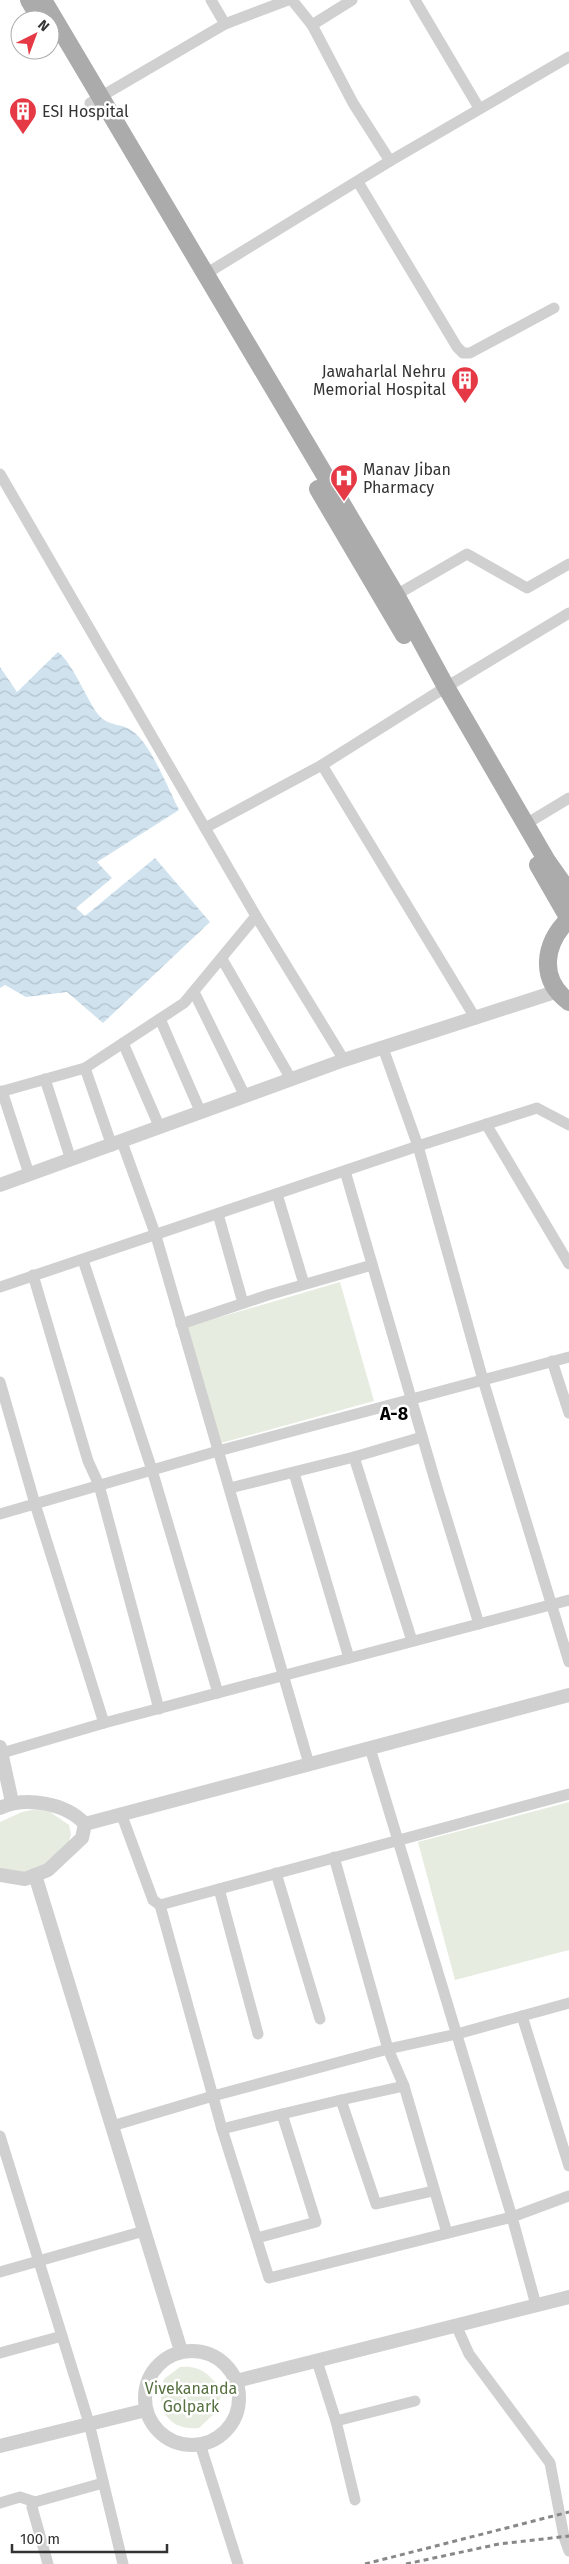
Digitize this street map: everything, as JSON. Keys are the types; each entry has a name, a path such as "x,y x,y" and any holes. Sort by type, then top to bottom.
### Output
{"main road":[{"path":"43,0 95,100 442,689 569,892"},
{"path":"60,49 95,100 204,275 396,595 442,689 569,919 557,930 550,945 548,962 551,978 564,997"}],"street":[{"path":"211,0 225,24"},
{"path":"95,100 225,24 290,0 312,24 353,103 390,161"},
{"path":"312,24 352,0"},
{"path":"415,0 479,108"},
{"path":"204,275 390,161 569,57"},
{"path":"358,182 457,347 463,353 470,353 554,308"},
{"path":"0,474 5,495 344,1060"},
{"path":"396,595 467,554 527,588 569,564"},
{"path":"205,828 322,765 442,689 569,613"},
{"path":"322,765 476,1019"},
{"path":"526,824 569,798"},
{"path":"29,1174 1,1092 85,1068 184,1003 222,960 256,916"},
{"path":"222,960 291,1079"},
{"path":"194,992 245,1096"},
{"path":"0,1185 344,1060 476,1019 564,997"},
{"path":"160,1019 201,1113"},
{"path":"123,1043 160,1128"},
{"path":"383,1048 418,1146 483,1380 569,1662"},
{"path":"85,1068 156,1236 309,1764"},
{"path":"45,1079 71,1160"},
{"path":"0,1287 156,1236 345,1170 537,1108 569,1125"},
{"path":"486,1124 569,1264"},
{"path":"345,1170 422,1437 479,1624"},
{"path":"277,1194 304,1284"},
{"path":"218,1214 243,1303"},
{"path":"83,1260 152,1470 218,1693"},
{"path":"181,1324 304,1284 372,1265"},
{"path":"33,1275 88,1461 99,1485 159,1709"},
{"path":"0,1514 218,1451 569,1357"},
{"path":"552,1361 569,1413"},
{"path":"0,1382 35,1504 104,1723"},
{"path":"230,1488 354,1458 422,1437"},
{"path":"354,1458 412,1641"},
{"path":"294,1473 349,1658"},
{"path":"85,1824 78,1817 47,1804 24,1801 6,1805 1,1750 569,1600"},
{"path":"85,1824 122,1816 569,1695"},
{"path":"370,1748 512,2217 542,2303"},
{"path":"160,1905 569,1794"},
{"path":"122,1816 153,1900 160,1905 222,2129 269,2278 512,2217 569,2196"},
{"path":"0,1875 25,1879 48,1870 82,1838 85,1824"},
{"path":"334,1857 388,2049 404,2086 433,2191 447,2233"},
{"path":"276,1873 320,2018"},
{"path":"35,1875 181,2351"},
{"path":"219,1889 258,2034"},
{"path":"112,2126 213,2096 388,2049 457,2034 569,2003"},
{"path":"522,2016 569,2166"},
{"path":"222,2129 404,2086"},
{"path":"341,2100 376,2204 433,2191"},
{"path":"257,2238 316,2222 282,2114"},
{"path":"0,2136 89,2423 123,2564"},
{"path":"0,2272 144,2232"},
{"path":"236,2382 569,2296"},
{"path":"542,2303 569,2304"},
{"path":"456,2325 469,2354 550,2463 564,2537 569,2551"},
{"path":"0,2353 62,2336"},
{"path":"181,2351 198,2351 214,2356 227,2367 236,2382 239,2399 230,2425 217,2438 200,2444 183,2444 166,2438 154,2426 146,2410 145,2391 151,2373 164,2359 181,2351"},
{"path":"317,2361 336,2421 355,2500"},
{"path":"336,2421 415,2401"},
{"path":"0,2446 146,2410"},
{"path":"200,2444 238,2564"},
{"path":"0,2503 20,2497 35,2502 103,2483"},
{"path":"35,2502 32,2507 48,2564"}],"green space":[{"path":"340,1282 374,1401 221,1443 186,1327"},
{"path":"569,1802 569,1950 455,1980 418,1842"},
{"path":"36,1809 50,1812 69,1825 71,1834 68,1846 39,1869 22,1873 0,1871 0,1822 22,1812"},
{"name":"Vivekananda Golpark","path":"180,2367 199,2369 213,2380 222,2391 217,2411 199,2428 179,2426 166,2416 163,2408 161,2399 164,2379"}],"water":[{"path":"58,652 68,663 97,713 106,721 131,730 142,740 154,759 179,810 97,862 112,878 76,908 85,916 155,858 210,922 103,1023 67,992 26,997 5,985 0,988 0,667 17,692"}],"railway":[{"path":"365,2564 569,2512"},
{"path":"406,2564 499,2544 569,2536"}],"place":[{"name":"ESI Hospital","path":"23,135"},
{"name":"Jawaharlal Nehru Memorial Hospital","path":"465,404"},
{"name":"Manav Jiban Pharmacy","path":"344,502"}],"district":[{"name":"A-8","path":"394,1414"}]}
